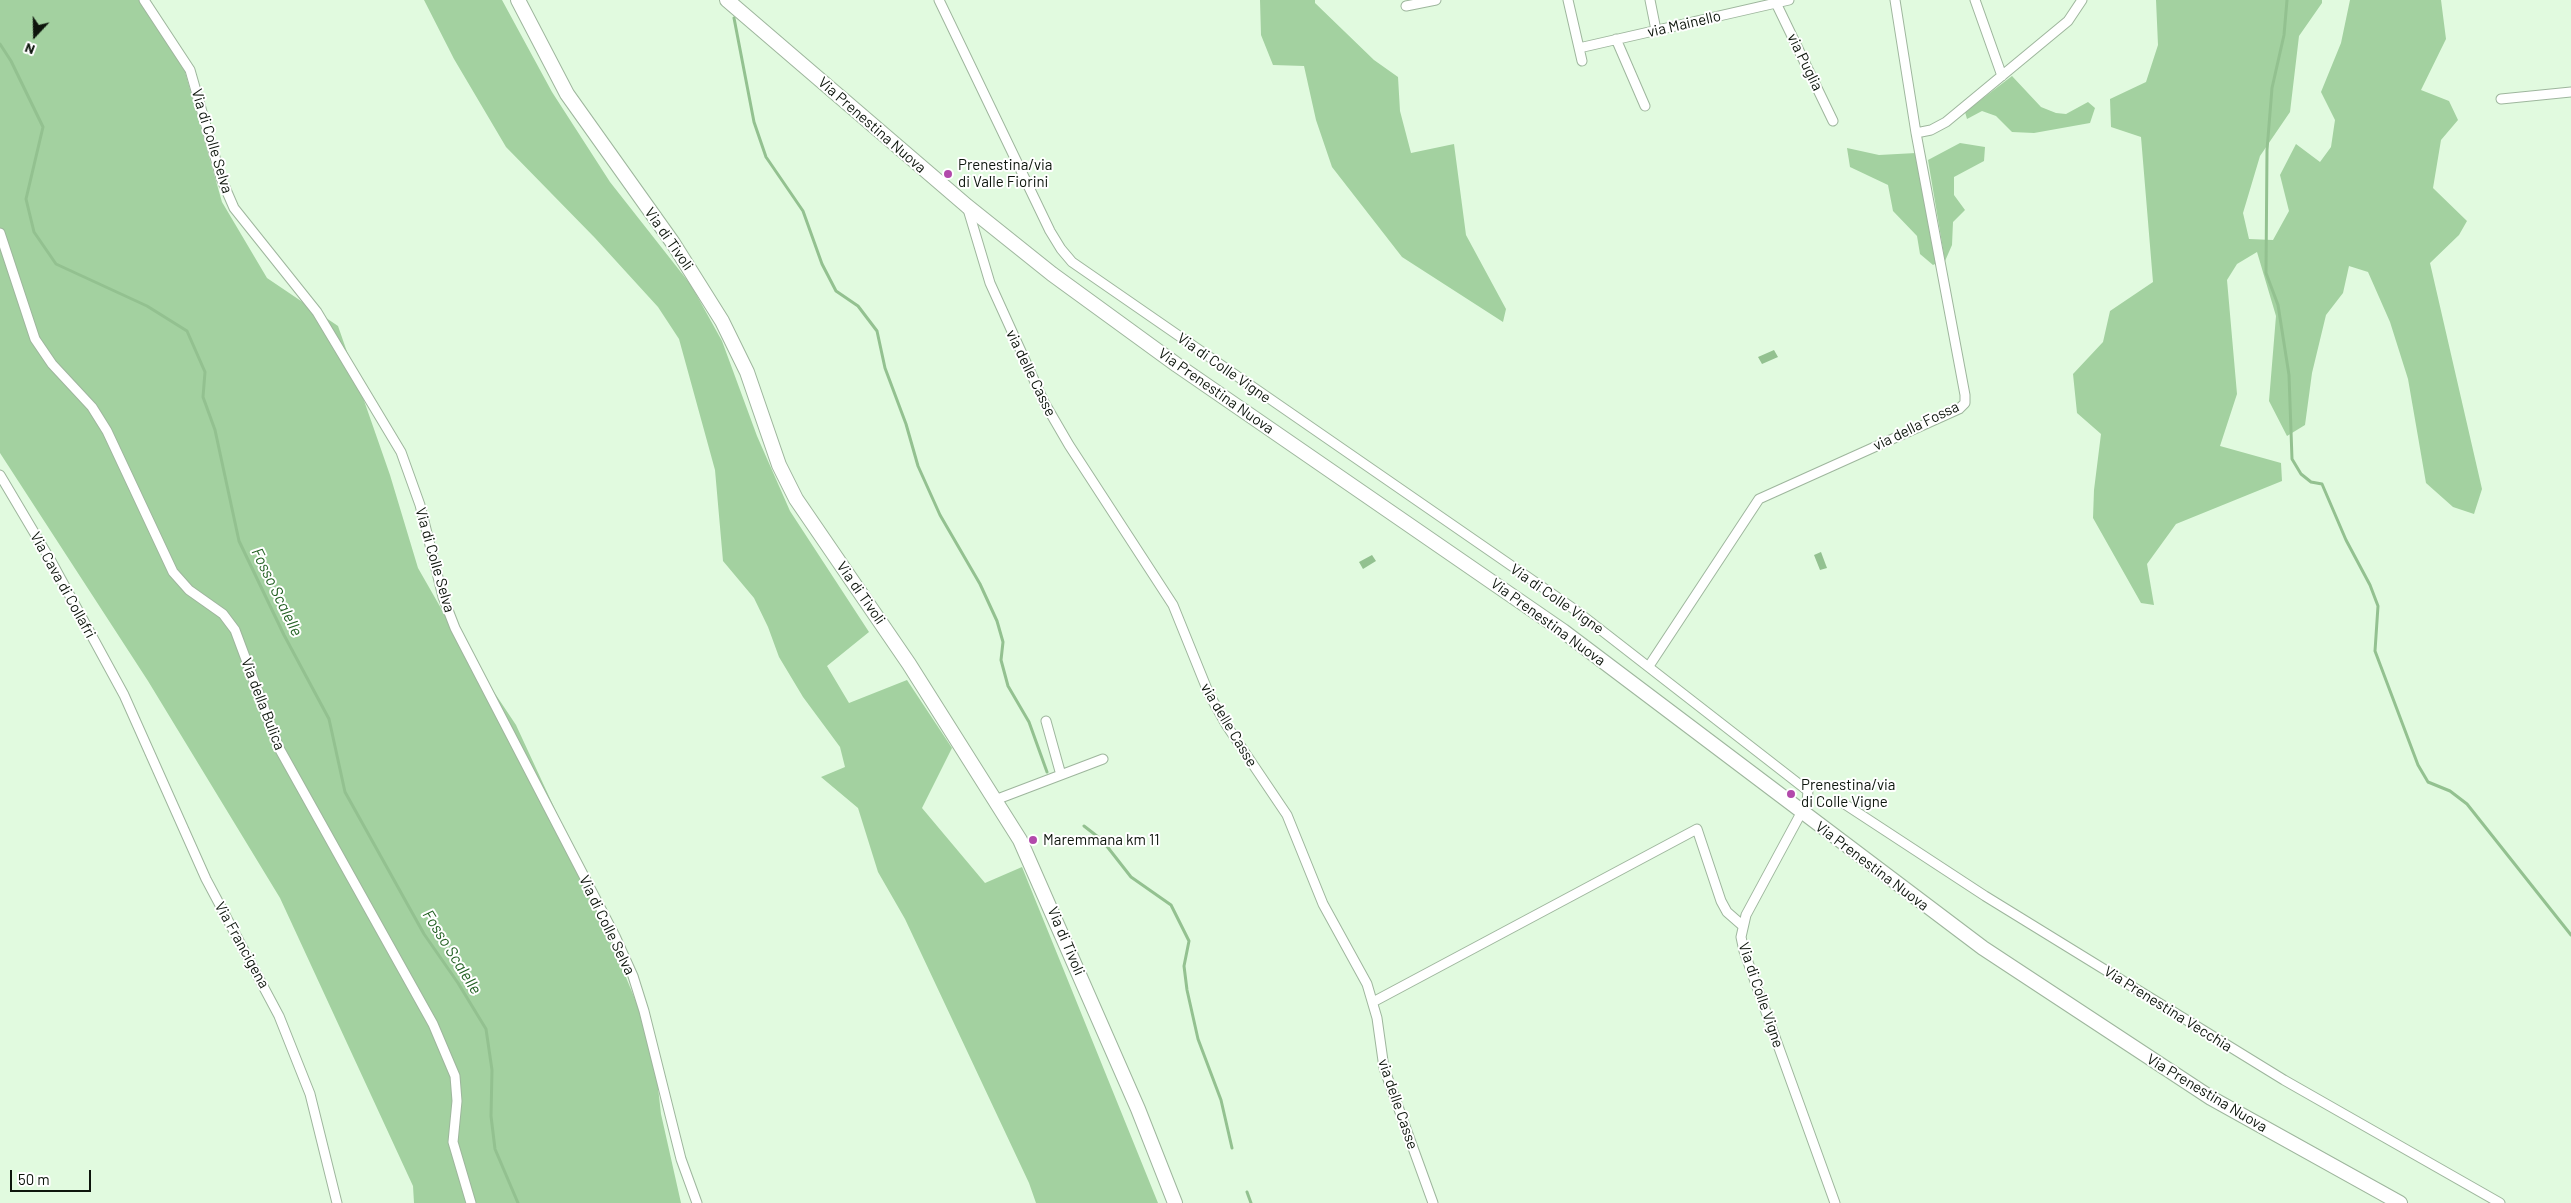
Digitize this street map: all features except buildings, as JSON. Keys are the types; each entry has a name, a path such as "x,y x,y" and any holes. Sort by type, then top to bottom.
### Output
{"main road":[{"name":"Via di Tivoli","path":"518,0 567,94 677,250 726,328 750,381 779,465 796,499 909,664 995,800 1032,863 1138,1109 1174,1203"},
{"name":"Via Prenestina Nuova","path":"727,0 967,206 1052,274 1138,337 1563,631 1997,958 2157,1064 2244,1117 2400,1203"}],"street":[{"name":"Via di Colle Selva","path":"144,0 190,70 221,178 234,208 248,228 311,304 401,452 420,505 443,597 455,628 615,936 633,976 644,1011 681,1159 697,1203"},
{"name":"Via di Colle Vigne","path":"939,0 1050,231 1061,249 1080,268 1574,609 1806,789 1809,798 1748,911 1743,926 1744,951 1835,1203"},
{"path":"1406,6 1436,0"},
{"path":"1568,0 1582,61"},
{"path":"1650,0 1656,30"},
{"name":"via Mainello","path":"1579,48 1789,0"},
{"name":"via della Fossa","path":"1649,666 1760,499 1959,409 1965,403 1916,133 1895,0"},
{"path":"1975,0 2002,76"},
{"path":"1916,133 1942,124 2002,76 2068,22 2082,0"},
{"name":"via Puglia","path":"1776,3 1834,121"},
{"path":"1616,39 1645,106"},
{"path":"2501,98 2571,92"},
{"name":"via delle Casse","path":"967,206 995,297 1044,402 1072,451 1172,605 1206,689 1227,726 1287,815 1323,904 1359,968 1373,1002 1384,1068 1433,1203"},
{"name":"Via della Bulica","path":"0,233 35,338 52,364 92,407 107,430 173,572 188,590 223,614 234,630 279,748 433,1024 455,1076 457,1101 453,1142 471,1203"},
{"name":"Via Cava di Collafri","path":"0,475 51,561 124,696"},
{"name":"Via Francigena","path":"124,696 206,879 265,987 289,1037 316,1112 337,1203"},
{"path":"1046,721 1062,775"},
{"path":"995,800 1103,759"},
{"name":"Via Prenestina Vecchia","path":"1843,803 1985,896 2284,1080 2500,1203"},
{"path":"1373,1002 1697,829 1721,901 1727,912 1743,926"}],"shaded area":[{"path":"0,0 150,0 178,47 222,202 267,278 338,326 390,475 418,568 458,638 516,725 572,846 653,1043 661,1114 681,1203 414,1203 413,1186 280,898 148,681 0,453"},
{"path":"424,0 502,0 552,92 610,182 691,285 722,341 757,436 790,511 869,632 827,666 849,703 907,680 952,748 922,808 985,883 1022,867 1158,1203 1036,1203 1029,1183 905,919 878,872 858,808 821,777 845,767 840,747 803,697 779,657 768,627 754,598 723,561 715,470 679,339 658,307 595,238 506,147 454,59"},
{"path":"1260,0 1315,0 1315,3 1374,60 1398,77 1400,111 1411,153 1454,144 1466,235 1506,309 1503,322 1402,257 1332,167 1316,120 1304,66 1273,65 1261,35"},
{"path":"2156,0 2322,0 2322,3 2299,36 2290,112 2260,156 2243,213 2249,239 2273,240 2289,211 2280,175 2296,144 2320,162 2331,147 2335,120 2321,92 2341,43 2350,0 2441,0 2446,39 2421,90 2449,101 2458,120 2441,140 2433,188 2467,221 2459,235 2430,263 2482,489 2474,514 2453,507 2426,483 2408,379 2390,322 2368,272 2349,266 2343,293 2326,315 2312,373 2305,425 2287,436 2269,401 2276,316 2257,252 2237,264 2227,280 2237,394 2220,446 2281,463 2282,481 2176,524 2147,564 2154,605 2141,603 2093,518 2094,490 2101,434 2077,413 2073,374 2103,342 2110,311 2153,282 2141,137 2111,127 2110,99 2146,82 2158,45"},
{"path":"2012,76 2041,107 2056,113 2066,114 2088,102 2095,108 2090,123 2034,133 2012,132 1996,116 1982,111 1967,119 1965,112"},
{"path":"1960,143 1985,147 1984,161 1954,177 1954,195 1965,210 1953,222 1952,245 1945,261 1928,160"},
{"path":"1847,148 1879,155 1916,153 1937,263 1933,265 1920,254 1917,236 1893,211 1888,185 1850,167"},
{"path":"1774,350 1778,357 1762,364 1758,357"},
{"path":"1821,552 1827,568 1820,570 1814,555"},
{"path":"1372,555 1376,561 1363,569 1359,562"}],"waterway":[{"path":"2287,0 2284,35 2272,88 2267,150 2266,273 2278,305 2289,375 2292,459 2301,474 2311,482 2322,484 2346,540 2370,585 2378,606 2375,651 2418,765 2428,782 2450,791 2467,804 2571,935"},
{"path":"734,18 754,122 766,157 803,211 822,264 836,291 858,306 877,331 885,368 906,424 918,466 940,515 980,584 997,621 1003,642 1001,660 1008,686 1029,722 1047,772"},
{"name":"Fosso Scalelle","path":"0,44 11,61 43,127 26,199 34,232 56,264 147,306 187,331 205,372 203,397 215,430 239,541 284,635 329,719 345,792 424,934 458,983 486,1029 492,1070 491,1116 495,1149 518,1203"},
{"path":"1084,826 1102,840 1131,877 1171,905 1189,941 1184,966 1187,990 1198,1039 1221,1100 1232,1148"},
{"path":"1247,1192 1251,1203"}],"place":[{"name":"Prenestina/via di Valle Fiorini","path":"948,174"},
{"name":"Prenestina/via di Colle Vigne","path":"1791,794"},
{"name":"Maremmana km 11","path":"1033,840"}]}
